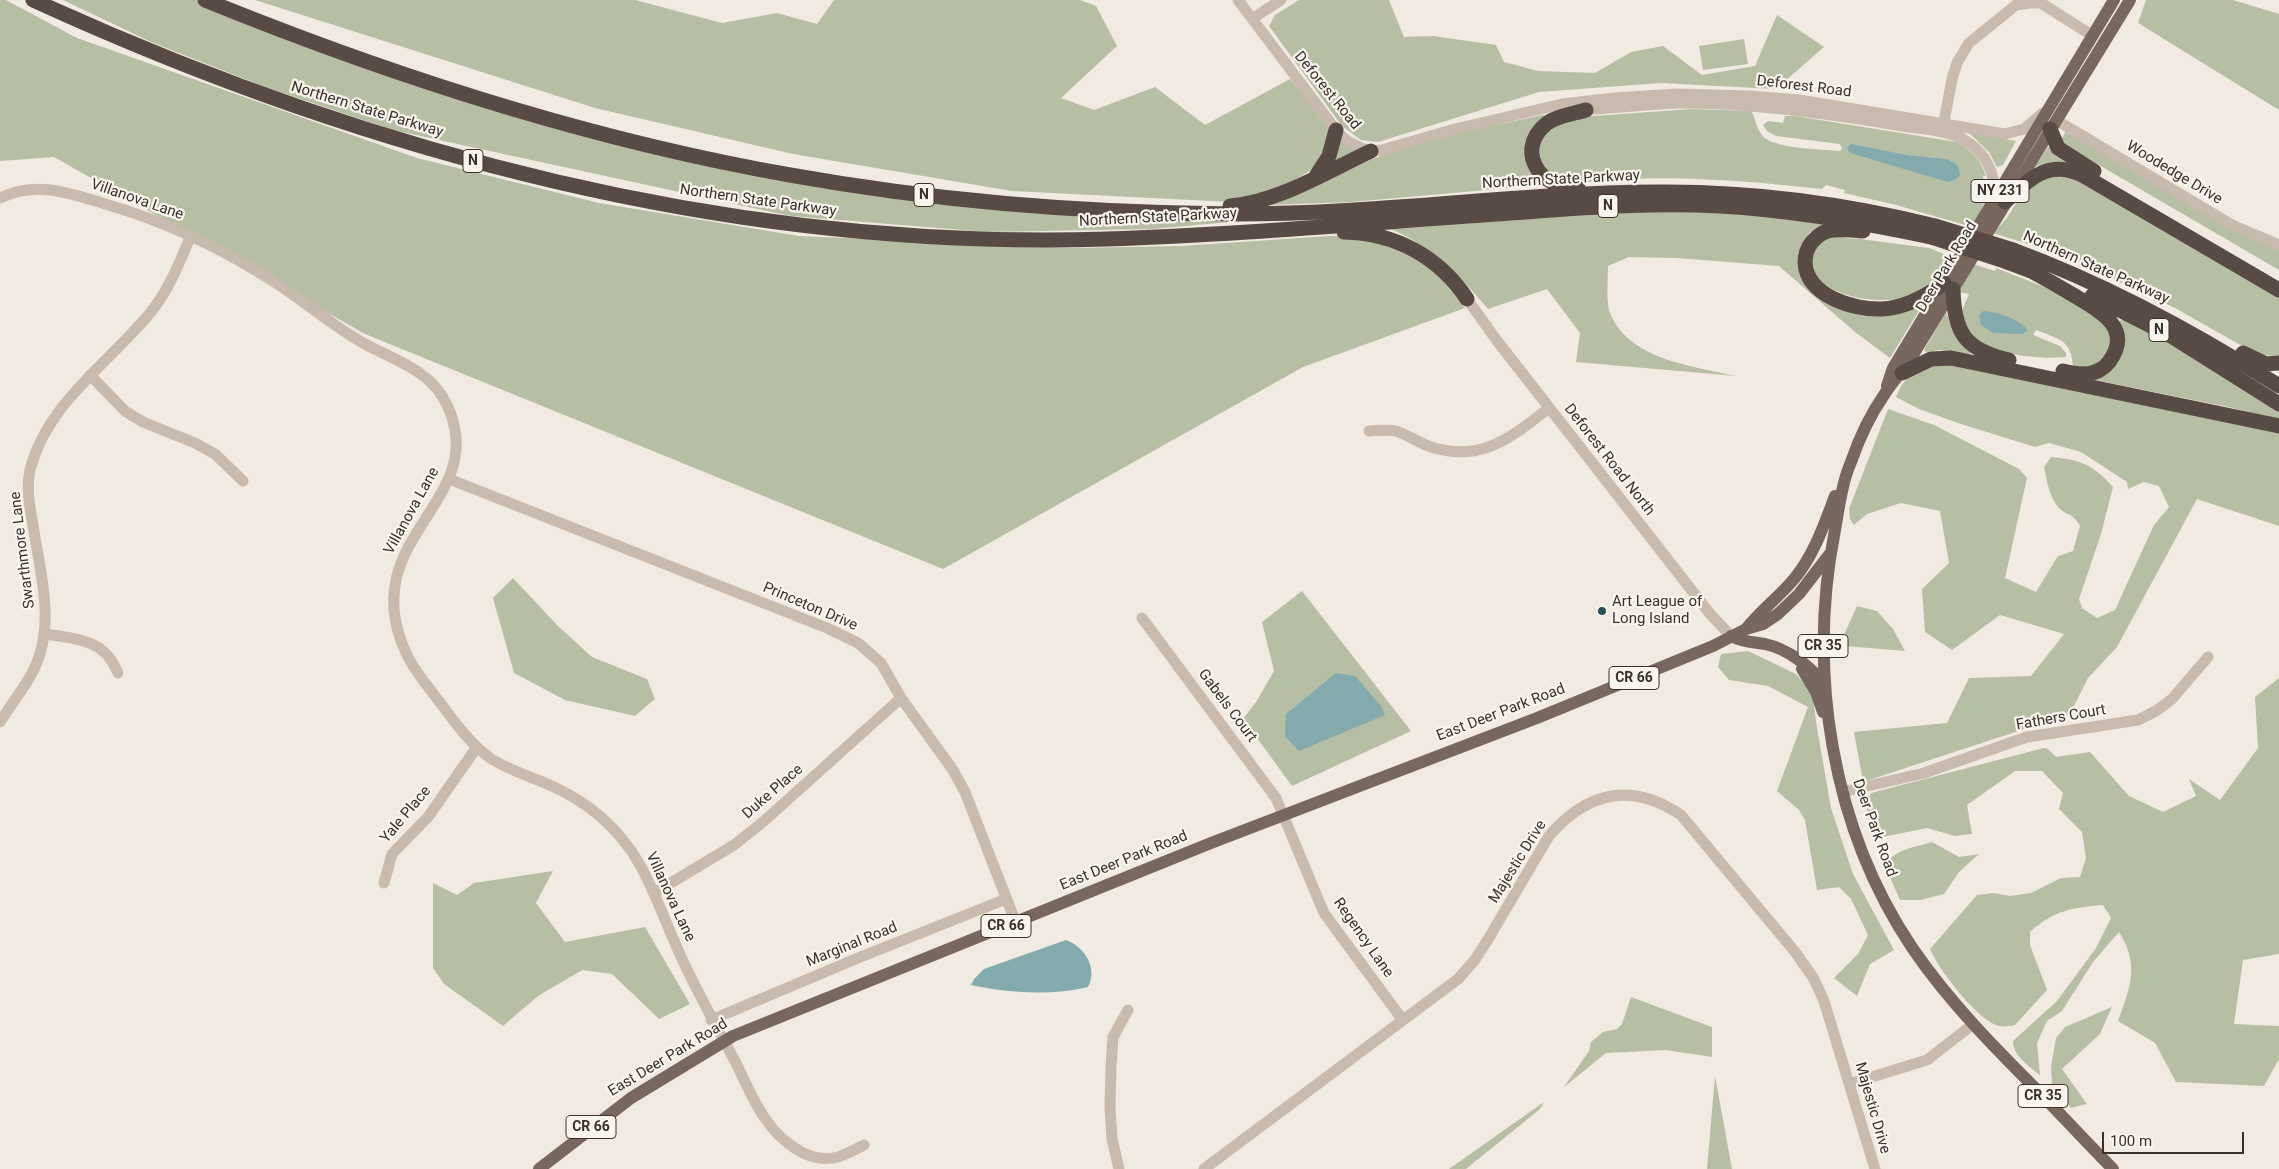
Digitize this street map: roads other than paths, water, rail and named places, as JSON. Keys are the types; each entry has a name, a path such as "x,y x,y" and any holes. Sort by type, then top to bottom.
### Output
{"highway":[{"name":"Northern State Parkway","path":"33,0 193,69 354,126 524,174 684,208 866,233 1004,240 1130,238 1600,207 1691,205 1743,207 1933,232"},
{"name":"Northern State Parkway","path":"205,0 352,55 550,118 686,153 789,175 890,191 1028,206 1131,213 1299,213 1652,192 1731,194 1833,204 2080,276 2161,315 2279,386"},
{"path":"1586,110 1556,119 1542,129 1536,137 1534,148 1534,160 1538,172 1545,180 1560,187 1596,187 1652,192"},
{"path":"2053,124 2056,144 2066,154 2279,279"},
{"path":"1315,177 1330,156 1336,130"},
{"path":"1131,213 1179,206 1242,205 1271,197 1370,151"},
{"path":"2000,201 2042,172 2056,169 2071,170 2279,290"},
{"path":"1283,228 1361,232 1392,239 1412,248 1432,261 1456,283 1468,299"},
{"path":"1933,232 1851,230 1826,232 1815,239 1808,248 1805,260 1807,272 1814,284 1830,296 1849,305 1871,309 1892,308 1912,303 1948,286 1957,324 1965,339 1976,349 1992,356 2070,373 2086,374 2099,371 2108,363 2114,352 2116,340 2112,321 2098,308 2031,270"},
{"name":"Northern State Parkway","path":"2010,256 2031,270 2148,323 2279,404"},
{"path":"2161,315 2218,338 2260,362 2279,364"},
{"path":"1902,373 1931,359 1961,360 2279,426"}],"main road":[{"name":"NY 231","path":"2093,36 2114,0"},
{"name":"Deer Park Road","path":"2000,201 2053,124 2130,0"},
{"name":"Deer Park Road","path":"2093,36 2056,98 2000,201 1948,286 1893,368 1885,393 1850,463 1829,555 1824,631 1825,685 1831,738 1842,792 1867,863 1892,914 1912,948 1972,1025 2113,1169"},
{"name":"Deer Park Road","path":"1885,393 1902,373 1948,286"},
{"name":"East Deer Park Road","path":"1746,629 1795,578 1805,564 1821,532 1850,463"},
{"name":"East Deer Park Road","path":"539,1169 631,1098 723,1041 1284,814 1537,718 1713,646 1746,629 1763,624 1778,614 1799,594 1829,555"},
{"path":"1731,636 1738,641 1776,647 1805,665 1825,685"},
{"path":"1791,655 1808,677 1816,692 1831,738"}],"street":[{"name":"Deforest Road","path":"1238,0 1336,130 1352,144 1370,151 1388,149 1455,129 1562,104 1614,98 1706,94 1800,100 1944,122 1999,133 2015,133 2033,123 2056,98"},
{"path":"1252,19 1281,0"},
{"path":"1944,122 1957,63 1969,43 2016,5 2041,4 2093,36"},
{"name":"Deforest Road","path":"1536,111 1586,110 1661,104 1758,106 1822,113 1942,133 1967,141 1980,152 1993,174 2000,201"},
{"name":"Woodedge Drive","path":"2053,124 2237,228 2279,245"},
{"name":"Villanova Lane","path":"0,198 12,192 41,188 72,194 140,214 191,235 275,283 358,340 411,366 426,377 440,392 450,410 455,428 455,463 449,479 399,565 392,602 395,624 412,665 476,747 508,768 573,796 598,813 620,835 638,861 654,893 681,957 711,1020 766,1120 783,1139 803,1152 830,1159 841,1157 864,1145"},
{"name":"Swarthmore Lane","path":"0,722 32,674 45,634 46,602 29,496 30,472 38,447 72,394 124,342 157,304 168,288 191,235"},
{"name":"Deforest Road North","path":"1468,299 1498,342 1549,408 1711,615 1731,636"},
{"path":"90,375 125,411 143,422 195,443 215,454 243,481"},
{"path":"1369,431 1395,431 1432,448 1451,452 1475,452 1496,445 1514,435 1549,408"},
{"name":"Princeton Drive","path":"449,479 858,643 881,663 901,698 953,770 965,792 1016,923"},
{"name":"Gabels Court","path":"1142,618 1240,747 1276,798 1284,814"},
{"path":"45,634 70,638 101,650 108,656 118,673"},
{"name":"Fathers Court","path":"1842,792 1924,773 2027,737 2138,720 2156,711 2172,699 2208,657"},
{"name":"Duke Place","path":"654,893 734,845 763,822 901,698"},
{"name":"Yale Place","path":"384,883 392,854 428,817 476,747"},
{"name":"Majestic Drive","path":"1204,1169 1402,1019 1439,996 1474,961 1549,836 1565,818 1583,805 1605,797 1628,794 1650,798 1681,815 1796,953 1814,979 1824,1001 1875,1169"},
{"name":"Regency Lane","path":"1284,814 1324,912 1344,942 1402,1019"},
{"name":"Marginal Road","path":"711,1020 858,958 1006,900"},
{"path":"1119,1169 1112,1139 1110,1107 1111,1067 1113,1037 1128,1010"},
{"path":"1849,1084 1927,1060 1972,1025"}],"water":[{"path":"1851,144 1907,155 1946,159 1956,164 1960,175 1955,180 1948,182 1850,153 1847,148"},
{"path":"1983,311 2007,316 2019,322 2028,330 2023,334 1993,333 1981,325 1979,316"},
{"path":"1336,673 1355,676 1381,706 1385,715 1299,751 1285,736 1286,714"},
{"path":"1066,940 1079,948 1088,959 1091,980 1088,987 1059,992 1030,992 1000,990 971,985 984,969"}],"place":[{"name":"Art League of Long Island","path":"1602,611"}]}
